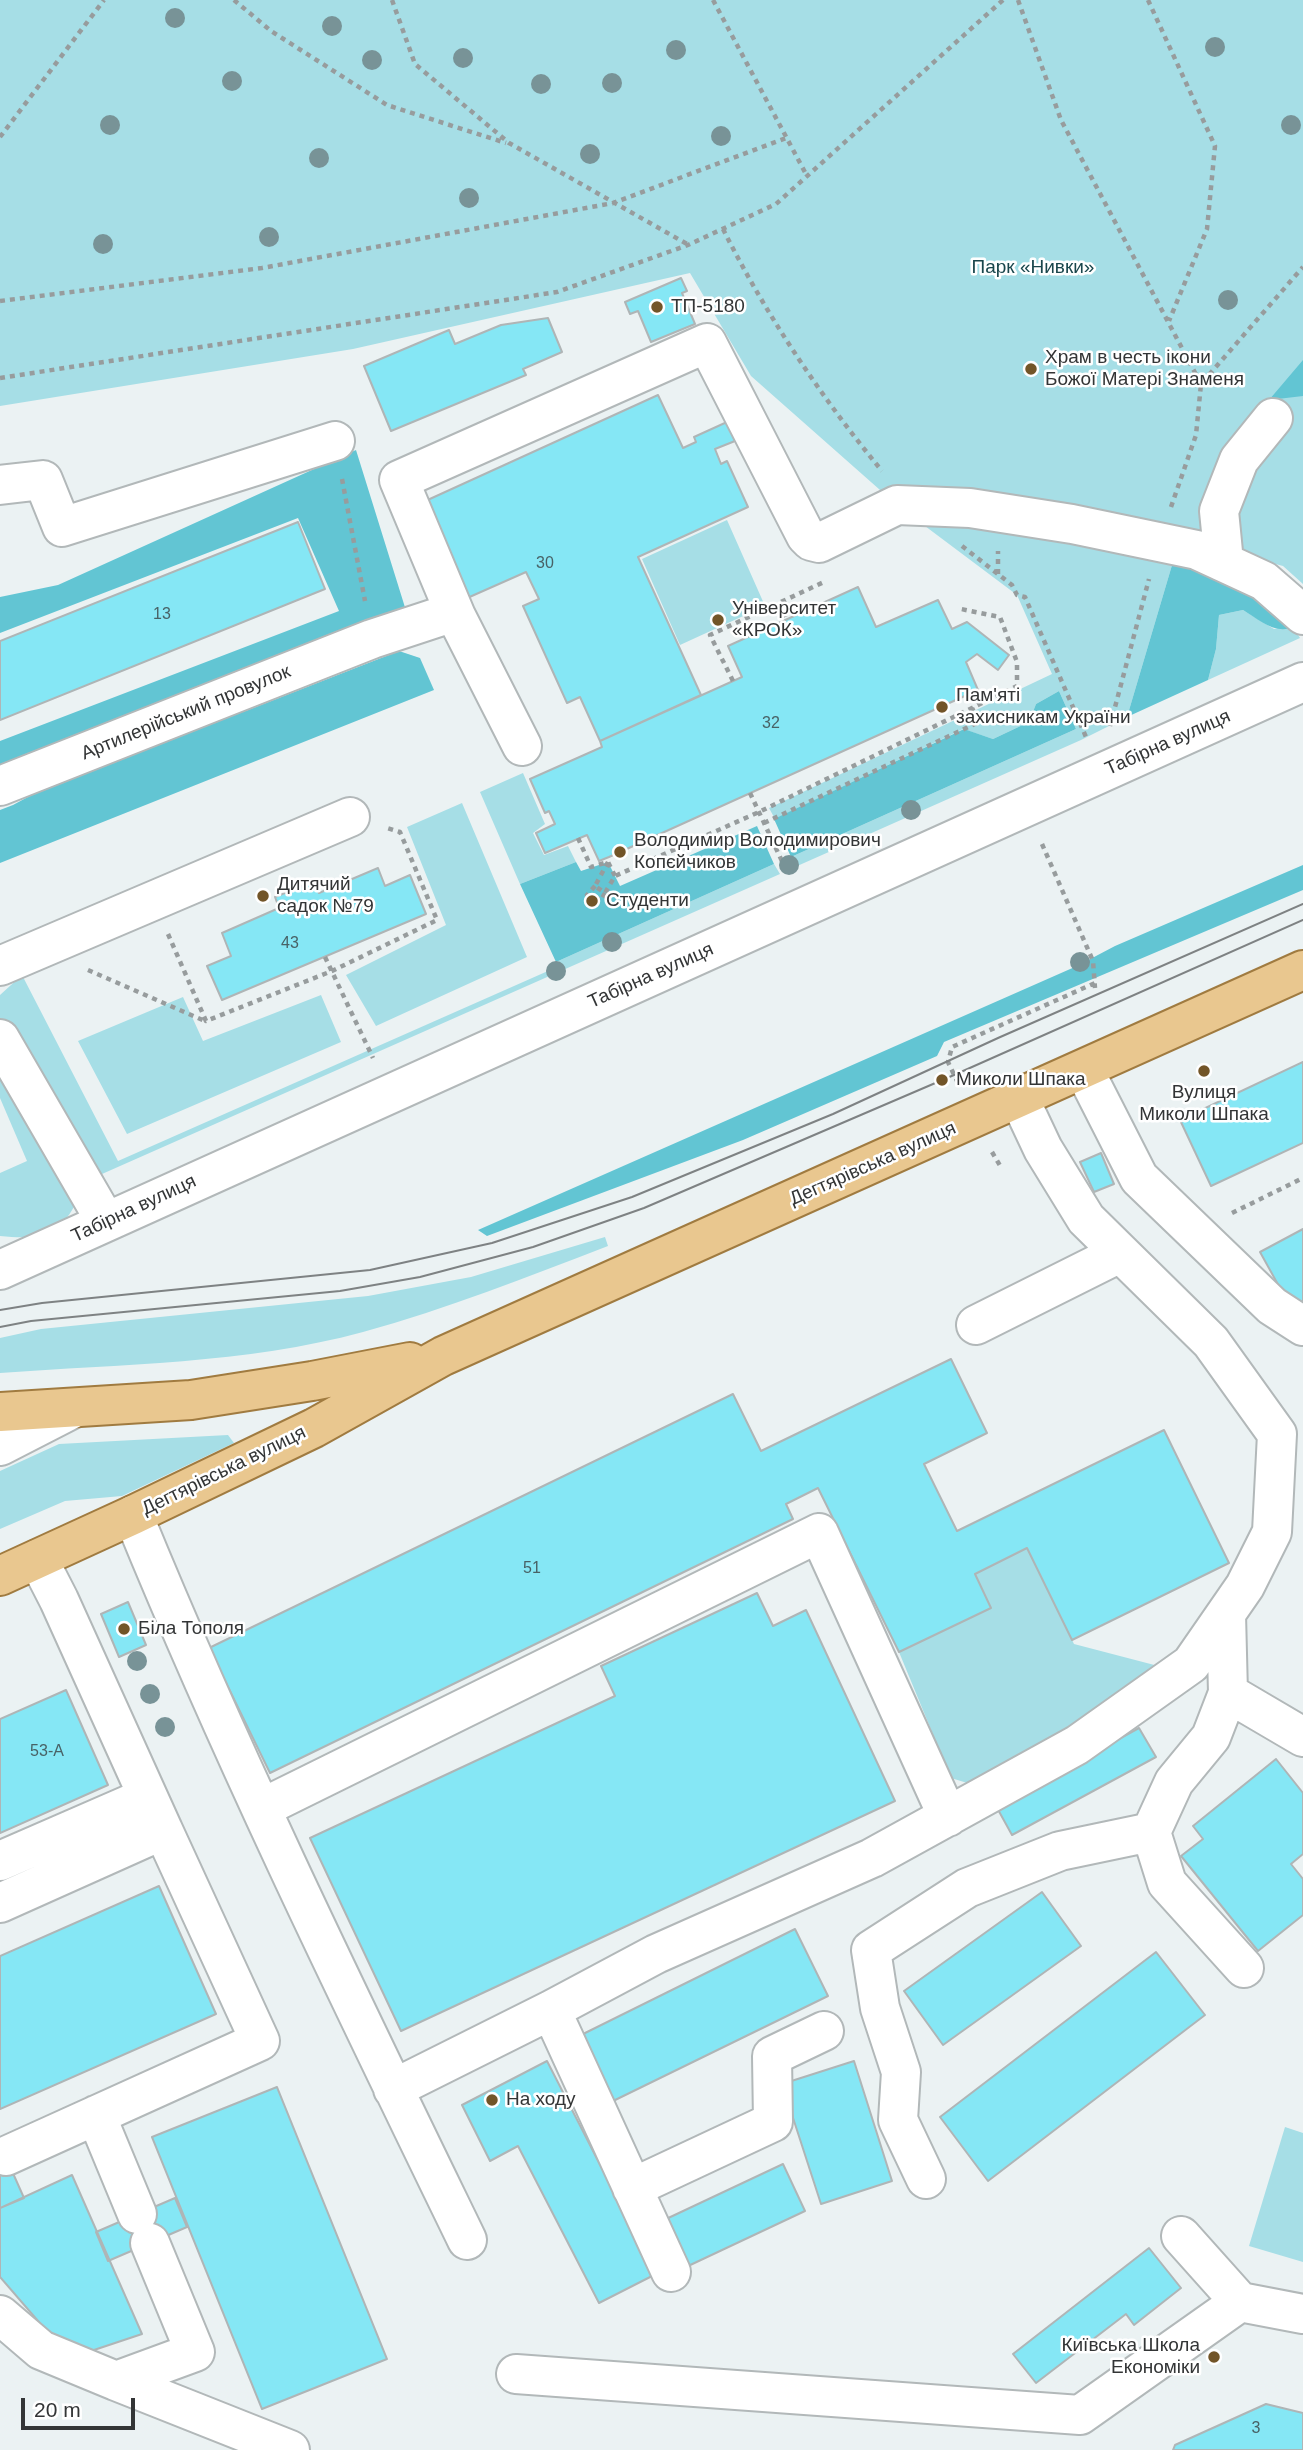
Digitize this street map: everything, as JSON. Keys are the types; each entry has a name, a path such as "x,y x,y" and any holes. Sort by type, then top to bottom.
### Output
{"main road":[{"name":"Дегтярівська вулиця","path":"0,1576 133,1516 314,1428 443,1356 1303,970"},
{"name":"Дегтярівська вулиця","path":"0,1412 191,1400 443,1356"}],"street":[{"path":"522,747 454,612 399,480 707,343 806,536 811,541 819,542 897,505 970,508 1160,541 1197,550 1264,580 1302,611"},
{"path":"1224,562 1219,511 1239,460 1273,418"},
{"path":"0,485 43,480 62,527 335,440"},
{"name":"Артилерійський провулок","path":"0,786 372,639 454,612"},
{"name":"Табірна вулиця","path":"1,1268 1303,682"},
{"path":"0,966 350,817"},
{"path":"0,1039 106,1222"},
{"path":"1084,1070 1139,1178 1272,1306 1303,1326"},
{"path":"393,2089 656,1954 872,1858 1077,1745 1191,1664 1245,1586 1272,1532 1290,1437 1211,1342 1086,1219 1056,1173 1019,1098"},
{"path":"976,1325 1120,1253"},
{"path":"0,1446 72,1409"},
{"path":"133,1516 176,1620 340,1979 467,2240"},
{"path":"262,1808 819,1533 932,1787 948,1817"},
{"path":"6,2157 260,2041 38,1559"},
{"path":"1226,1614 1228,1693 1211,1737 1174,1782 1151,1832 1167,1884 1244,1968"},
{"path":"1228,1693 1303,1737"},
{"path":"0,1861 155,1813"},
{"path":"0,1903 155,1813"},
{"path":"926,2179 898,2120 901,2072 880,2008 871,1950 967,1888 1060,1851 1151,1832"},
{"path":"551,2010 671,2272"},
{"path":"632,2188 774,2122 772,2056 824,2031"},
{"path":"96,2115 195,2352 116,2381"},
{"path":"1181,2236 1240,2302 1303,2314"},
{"path":"516,2374 1080,2415 1240,2302"},
{"path":"0,2315 41,2350 290,2450"}],"path":[{"path":"0,137 104,0"},
{"path":"234,0 271,31 387,106 509,144"},
{"path":"392,0 415,64 509,144 688,245"},
{"path":"713,0 807,176"},
{"path":"0,378 557,292 688,245 776,204 1003,0"},
{"path":"1018,0 1061,120 1201,384 1196,435 1160,541 1108,732"},
{"path":"1148,0 1215,146 1207,229 1168,321"},
{"path":"0,301 262,268 613,203 786,138"},
{"path":"723,229 748,278 798,357 858,442 909,506"},
{"path":"1201,384 1303,267"},
{"path":"335,440 372,639"},
{"path":"733,681 710,635 827,582 819,542"},
{"path":"1017,595 1025,597 1088,741"},
{"path":"780,603 787,620"},
{"path":"593,891 601,900 615,876 759,812 1017,686 1017,662 1000,617 961,609"},
{"path":"764,823 979,722 972,708"},
{"path":"750,793 788,874"},
{"path":"40,949 206,1021 331,971 438,920 400,832 350,817"},
{"path":"578,838 591,867 608,862"},
{"path":"964,1095 948,1062 952,1047 1095,986 1093,961 1042,844"},
{"path":"608,862 615,876"},
{"path":"593,891 608,862"},
{"path":"593,891 605,893"},
{"path":"153,901 206,1021"},
{"path":"325,957 373,1058"},
{"path":"988,1145 1002,1169"},
{"path":"1194,1232 1303,1178"}],"green space":[{"name":"Парк «Нивки»","path":"0,0 1303,0 1303,584 1283,566 1175,537 1175,555 1127,717 795,867 791,857 1076,729 1059,691 1036,704 1029,722 993,739 963,729 775,819 769,808 1052,674 1017,595 897,505 751,376 690,273 353,349 0,406"},
{"path":"727,520 765,606 680,645 642,559"},
{"path":"1243,610 1274,629 1293,627 1300,638 1208,680 1216,649 1219,615"},
{"path":"523,773 545,824 533,833 544,855 568,846 576,862 520,884 480,792"},
{"path":"462,803 527,957 376,1026 346,975 446,925 407,827"},
{"path":"774,864 780,874 102,1174 94,1171 0,1023 0,995 22,975 118,1161 557,967 556,962"},
{"path":"321,995 341,1042 127,1134 78,1041 183,997 203,1041"},
{"path":"0,1054 78,1199 64,1221 38,1236 0,1236 0,1173 27,1161 0,1098"},
{"path":"605,1237 608,1246 487,1292 394,1323 318,1343 228,1357 0,1373 0,1338 41,1329 368,1296 471,1277"},
{"path":"228,1435 234,1443 122,1496 65,1501 0,1529 0,1471 59,1444"},
{"path":"1027,1548 1074,1644 1162,1667 1151,1681 977,1786 951,1778 899,1652 991,1608 975,1574"},
{"path":"1285,2127 1303,2133 1303,2262 1249,2246"}],"shaded area":[{"path":"1303,360 1303,396 1269,400"},
{"path":"356,450 408,617 0,777 0,741 339,611 298,518 0,633 0,597 58,585"},
{"path":"1175,555 1253,594 1293,627 1273,628 1243,610 1219,615 1216,649 1208,680 1127,717"},
{"path":"399,651 420,658 434,690 0,863 0,810 89,764 248,710"},
{"path":"1059,691 1076,729 791,857 774,819 964,729 993,739 1029,722 1036,704"},
{"path":"757,826 774,864 556,962 520,884 576,862 581,871 608,862 620,886"},
{"path":"1303,865 1303,890 944,1042 937,1056 743,1140 487,1236 478,1230 1077,966 1115,946"}],"building":[{"name":"ТП-5180","path":"681,278 687,291 682,293 695,324 651,342 638,311 630,314 625,302"},
{"path":"548,318 562,352 523,369 526,375 391,431 364,366 449,330 455,344 501,325"},
{"path":"658,395 683,448 696,442 694,437 727,422 735,441 715,449 721,464 727,461 748,507 638,557 701,695 600,741 580,697 567,703 523,606 539,599 526,572 465,599 421,503"},
{"path":"298,522 325,589 0,720 0,641"},
{"path":"858,587 876,627 938,600 952,629 967,622 1009,655 998,670 977,654 966,662 978,690 609,857 599,861 587,835 545,853 536,833 555,824 549,811 545,813 530,779 602,747 600,741 742,677 728,646"},
{"name":"Дитячий садок №79","path":"378,868 385,886 410,875 426,914 222,1000 207,966 231,956 222,933 279,908 275,897 314,881 319,893"},
{"path":"1303,1062 1303,1143 1211,1186 1180,1120"},
{"path":"1101,1153 1114,1184 1094,1192 1080,1162"},
{"path":"1303,1229 1303,1302 1291,1308 1260,1252"},
{"path":"951,1359 987,1433 924,1464 957,1531 1164,1430 1229,1563 1072,1640 1027,1548 975,1574 991,1608 899,1652 818,1488 786,1504 793,1519 270,1773 209,1648 733,1394 761,1451"},
{"path":"757,1593 773,1626 806,1610 895,1801 401,2031 310,1838 615,1696 601,1666"},
{"name":"Біла Тополя","path":"128,1602 146,1645 119,1657 101,1614"},
{"path":"66,1690 108,1785 0,1833 0,1719"},
{"path":"1139,1728 1156,1757 1012,1835 996,1806"},
{"path":"1276,1759 1303,1793 1303,1854 1291,1864 1303,1879 1303,1915 1258,1951 1181,1856 1203,1839 1193,1826"},
{"path":"159,1886 216,2014 0,2109 0,1956"},
{"path":"1042,1892 1081,1946 943,2045 904,1991"},
{"path":"795,1929 828,1996 609,2103 577,2037"},
{"path":"1156,1952 1205,2015 988,2181 940,2117"},
{"path":"547,2061 656,2274 599,2303 518,2146 490,2161 462,2105"},
{"path":"854,2061 892,2181 821,2204 782,2084"},
{"path":"277,2087 387,2359 262,2409 152,2137"},
{"path":"0,2144 24,2198 0,2208"},
{"path":"783,2164 805,2211 686,2267 664,2220"},
{"path":"72,2175 142,2334 70,2358 0,2277 0,2208"},
{"path":"175,2198 187,2227 108,2261 96,2232"},
{"path":"1149,2248 1181,2288 1134,2325 1126,2314 1036,2383 1013,2354"},
{"path":"1266,2404 1303,2413 1303,2450 1173,2450 1175,2445"}],"tram line":[{"path":"0,1310 42,1303 370,1270 492,1243 632,1197 833,1114 1303,904"},
{"path":"0,1327 31,1321 340,1291 420,1277 533,1247 644,1208 954,1075 1303,920"}],"place":[{"name":"ТП-5180","path":"657,307"},
{"name":"Храм в честь ікони Божої Матері Знаменя","path":"1031,369"},
{"name":"Університет «КРОК»","path":"718,620"},
{"name":"Пам'яті захисникам України","path":"942,707"},
{"name":"Володимир Володимирович Копєйчиков","path":"620,852"},
{"name":"Дитячий садок №79","path":"263,896"},
{"name":"Студенти","path":"592,901"},
{"name":"Вулиця Миколи Шпака","path":"1204,1071"},
{"name":"Миколи Шпака","path":"942,1080"},
{"name":"Біла Тополя","path":"124,1629"},
{"name":"На ходу","path":"492,2100"},
{"name":"Київська Школа Економіки","path":"1214,2357"}]}
